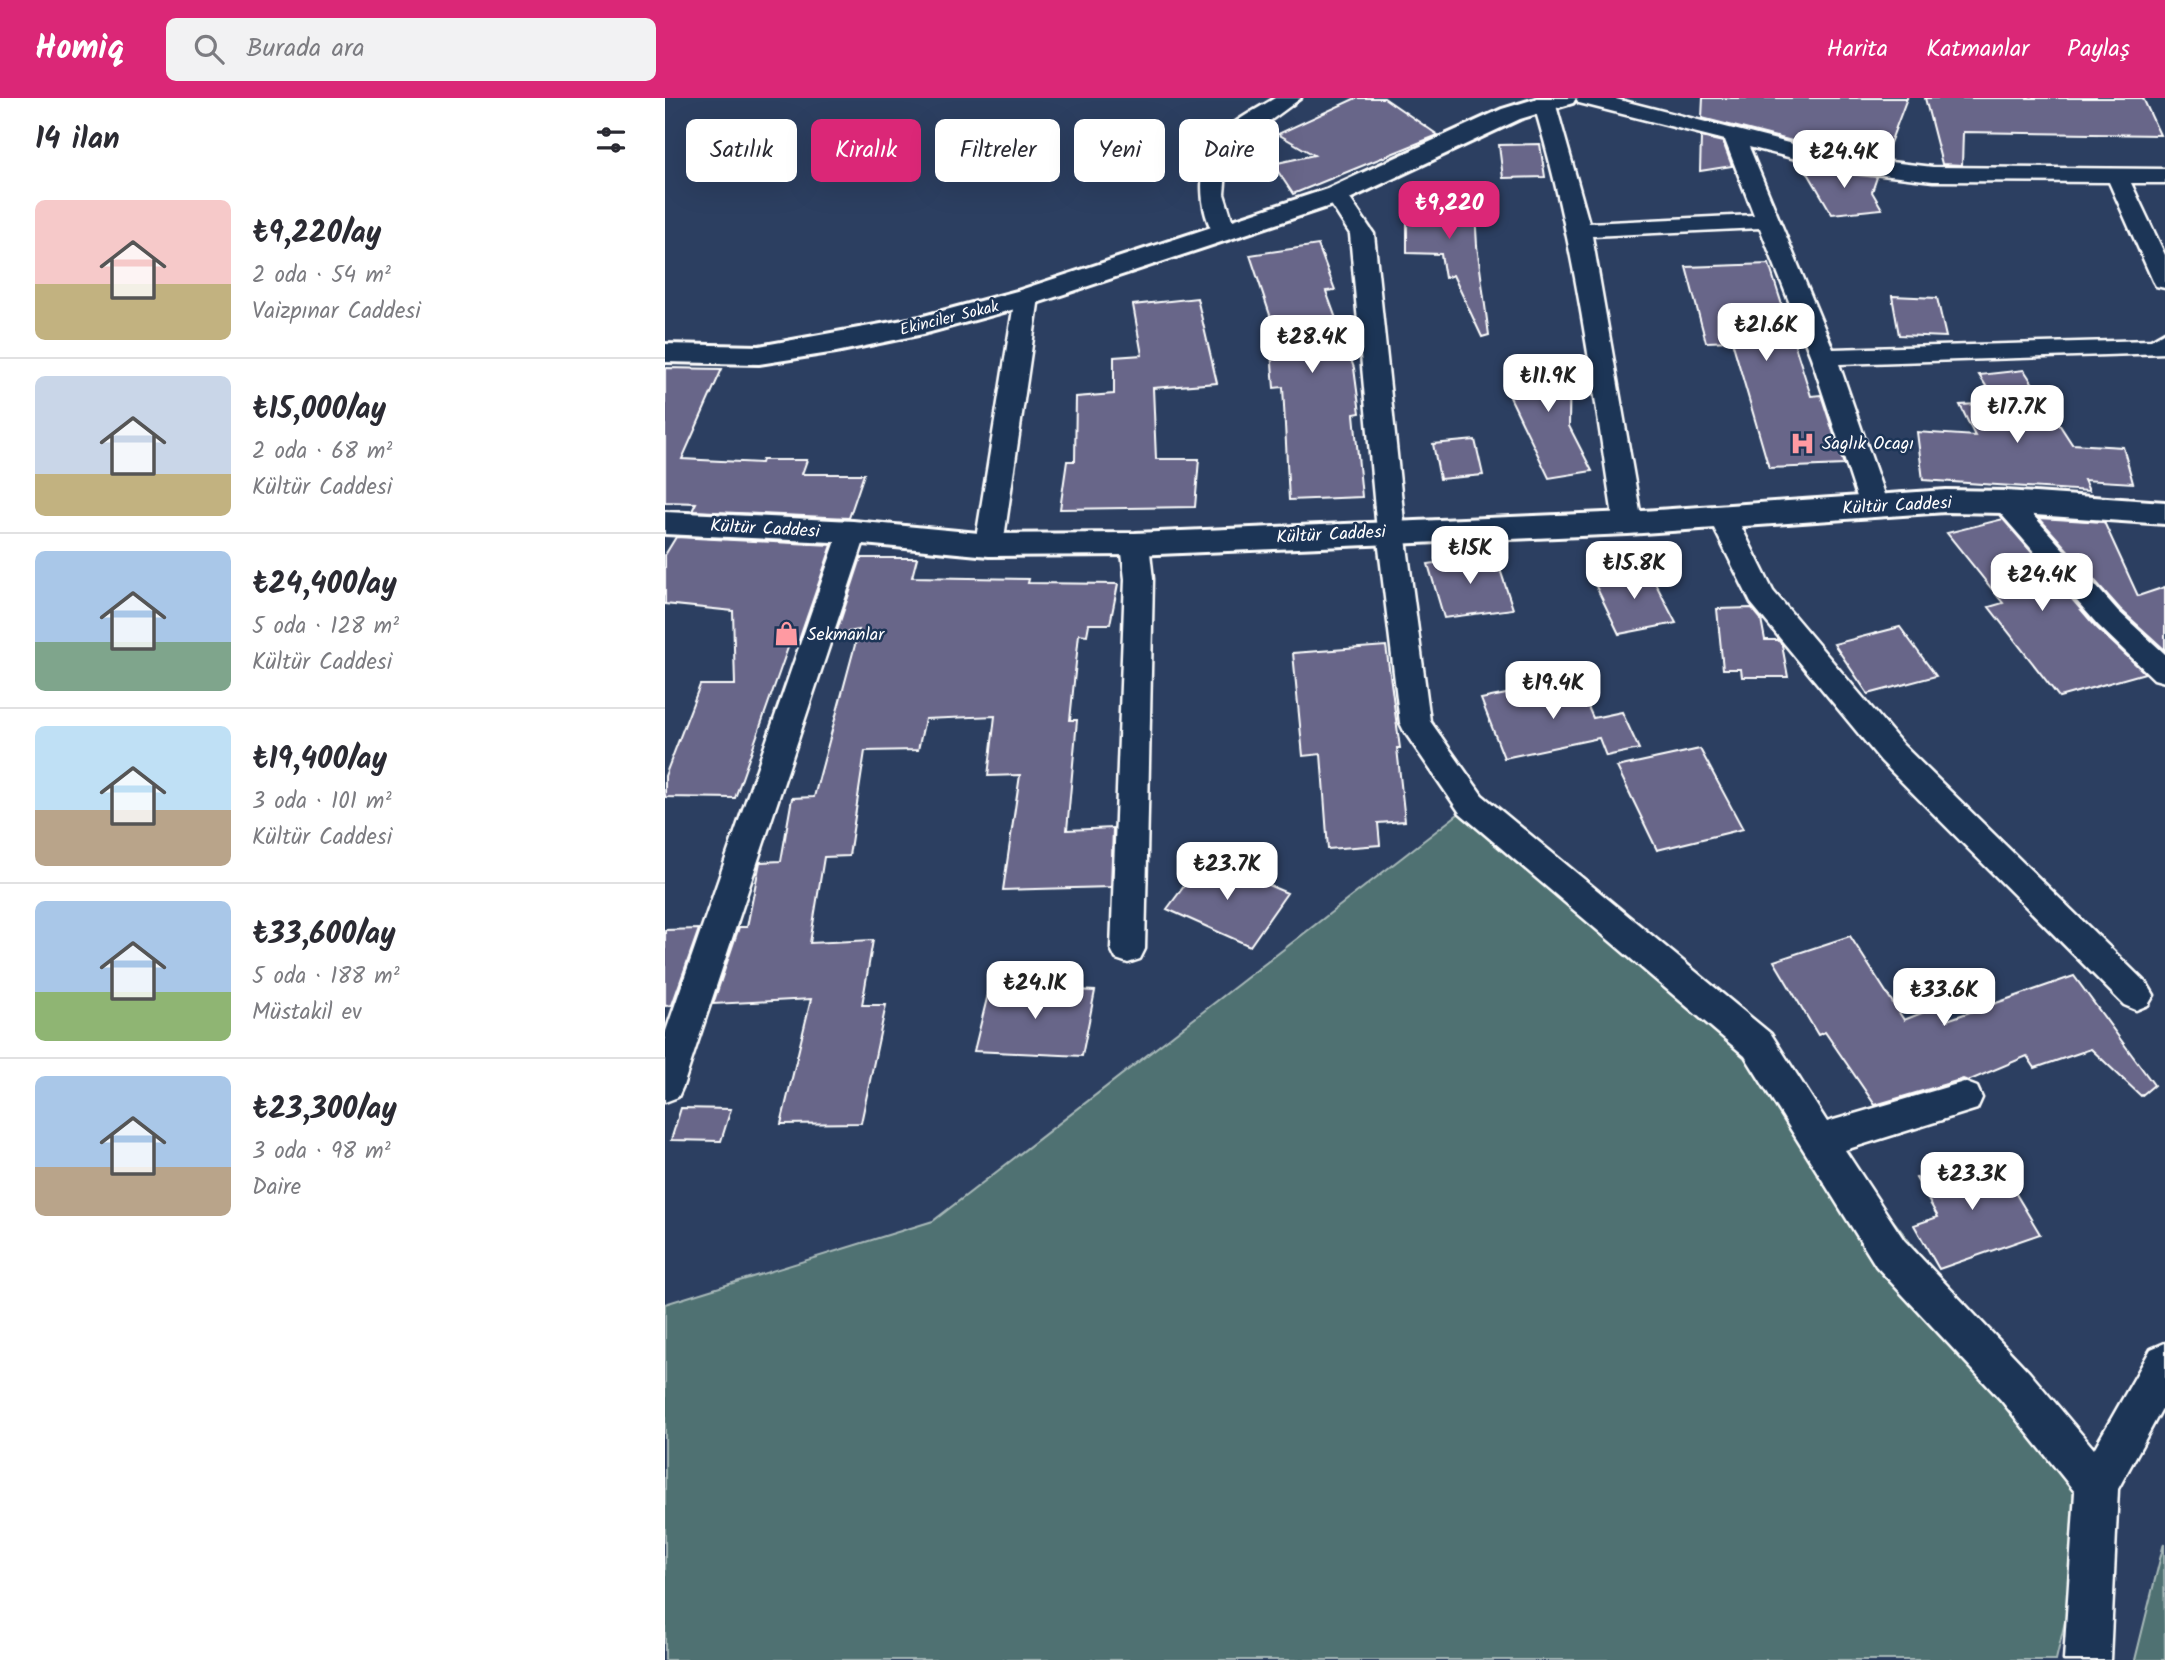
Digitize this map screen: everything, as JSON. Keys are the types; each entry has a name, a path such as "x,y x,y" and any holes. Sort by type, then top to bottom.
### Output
{"street":[{"path":"1224,232 1213,194 1215,172 1223,145 1290,98"},
{"path":"1587,98 1839,163 1933,174 2165,176"},
{"path":"1554,100 1562,154 1579,230 1627,523"},
{"name":"Ekinciler Sokak","path":"665,353 759,355 923,325 1027,297 1336,195 1511,114 1554,100"},
{"path":"1734,136 1824,357 1874,506"},
{"path":"2117,176 2165,281"},
{"path":"1336,195 1362,234 1391,531 1415,723 1471,804 1758,1045 1890,1253 2015,1386 2097,1485"},
{"path":"1579,230 1769,221"},
{"path":"989,545 1027,297"},
{"path":"1824,357 2158,346 2165,340"},
{"name":"Kültür Caddesi","path":"665,523 853,532 989,545 1135,544 1627,523 1946,501 2006,502 2165,513"},
{"path":"2006,502 2108,618 2165,671"},
{"path":"1722,516 1761,596 1892,753 2136,995"},
{"path":"665,1086 853,532"},
{"path":"1128,949 1139,579 1135,544"},
{"path":"1819,1141 1965,1098"},
{"path":"2087,1660 2097,1485 2165,1363"}],"green space":[{"path":"1471,804 1758,1045 2097,1485 2056,1660 665,1660 665,1304 933,1221"},
{"path":"2164,1543 2165,1660 2135,1660"}],"building":[{"path":"1356,98 1384,98 1438,135 1293,194 1279,173 1279,163 1314,155 1279,134"},
{"path":"1703,98 1907,98 1884,159 1839,153 1702,118"},
{"path":"1925,98 2143,98 2160,135 1963,132 1962,165 1942,164"},
{"path":"1701,137 1723,142 1732,166 1700,171"},
{"path":"1540,144 1545,177 1503,178 1499,145"},
{"path":"1802,163 1838,173 1877,177 1872,192 1882,209 1832,214"},
{"path":"1407,186 1474,193 1477,246 1489,335 1482,337 1453,275 1445,278 1441,254 1407,253"},
{"path":"1318,245 1335,290 1326,291 1354,368 1360,413 1354,414 1362,497 1289,500 1283,387 1274,388 1271,351 1282,351 1250,255"},
{"path":"1769,264 1811,396 1821,395 1844,465 1769,468 1732,341 1706,342 1686,267"},
{"path":"1892,296 1937,298 1946,337 1899,335"},
{"path":"1197,298 1217,383 1153,388 1156,459 1199,459 1195,507 1060,509 1067,461 1075,461 1076,397 1114,394 1114,357 1142,355 1133,305"},
{"path":"1536,359 1570,359 1569,426 1592,471 1549,478 1510,397 1512,364 1535,365"},
{"path":"665,368 722,369 682,459 761,463 762,460 807,460 802,474 864,474 849,518 692,511 696,503 665,502"},
{"path":"2024,370 2072,444 2123,447 2133,483 2084,480 2089,491 1923,480 1917,432 1975,436 1960,405 1997,403 1979,375"},
{"path":"1475,440 1483,475 1440,479 1433,444"},
{"path":"2039,518 2104,522 2138,596 2165,587 2165,650 2120,609"},
{"path":"2003,519 2096,627 2145,673 2059,697 1989,607 2003,603 1947,533"},
{"path":"676,537 832,545 799,640 790,642 735,798 665,797 665,776 700,685 735,685 733,611 665,604 665,555"},
{"path":"1495,554 1513,609 1444,618 1428,564"},
{"path":"861,558 917,558 912,577 1118,584 1110,624 1089,624 1087,635 1079,634 1070,720 1077,720 1067,830 1113,828 1111,887 1003,890 1020,775 988,776 995,716 925,719 918,750 865,751 849,856 824,857 810,943 873,940 862,1005 886,1005 861,1123 781,1124 811,999 713,1004 739,927 747,927 760,862 781,861 792,798 814,797 859,630 836,634"},
{"path":"1647,567 1676,623 1619,634 1592,578"},
{"path":"1752,608 1761,619 1765,640 1778,640 1782,645 1788,677 1742,677 1741,669 1723,669 1717,609"},
{"path":"1900,627 1936,676 1868,694 1834,644"},
{"path":"1386,646 1400,748 1397,748 1405,821 1378,823 1380,845 1328,849 1321,754 1303,756 1293,653"},
{"path":"1576,680 1593,718 1622,712 1639,749 1606,756 1599,738 1504,758 1481,699"},
{"path":"1700,749 1743,829 1657,850 1617,767"},
{"path":"1205,858 1287,893 1250,946 1167,909"},
{"path":"699,929 672,1005 665,1006 665,930"},
{"path":"1850,936 1904,1020 1937,1007 1947,1020 2074,976 2154,1085 2141,1096 2091,1049 2035,1068 2027,1056 1968,1081 1963,1079 1875,1105 1825,1032 1818,1035 1774,961"},
{"path":"990,986 1095,991 1082,1056 974,1051"},
{"path":"681,1108 731,1109 721,1141 671,1140"},
{"path":"1992,1154 2040,1234 1939,1269 1914,1225 1938,1217 1916,1178"}],"place":[{"name":"Saglık Ocagı","path":"1802,443"},
{"name":"Sekmanlar","path":"787,634"}]}
